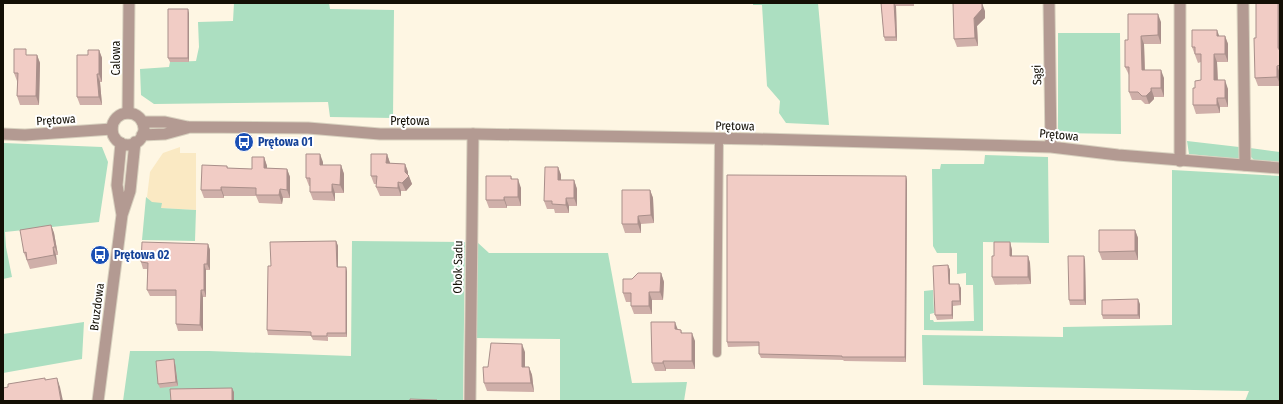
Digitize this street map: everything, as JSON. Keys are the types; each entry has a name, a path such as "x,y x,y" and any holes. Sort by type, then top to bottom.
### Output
{"street":[{"name":"Calowa","path":"128,113 129,3"},
{"name":"Sągi","path":"1049,3 1052,147"},
{"path":"1180,3 1180,160"},
{"path":"1243,3 1245,165"},
{"path":"128,113 136,115 142,122 144,128 139,139 128,145 121,143 114,136 112,129 116,118 120,115 128,113"},
{"name":"Prętowa","path":"142,122 165,122 188,127 308,128 380,134 719,138 1052,147 1118,155 1280,168"},
{"name":"Prętowa","path":"139,139 165,134 188,127"},
{"name":"Prętowa","path":"3,134 25,135 112,129"},
{"name":"Obok Sadu","path":"470,401 473,134"},
{"name":"Bruzdowa","path":"98,401 122,215 130,191 139,139"},
{"name":"Bruzdowa","path":"121,143 117,185 122,215"}],"lane":[{"path":"717,353 719,138"}],"shaded area":[{"path":"180,147 180,153 196,153 196,210 161,208 151,202 147,197 150,172 163,153"}],"green space":[{"path":"234,3 329,3 330,9 394,10 393,118 330,117 328,102 154,104 141,95 140,69 169,67 170,62 196,61 199,47 198,22 233,21"},
{"path":"753,3 818,3 829,125 786,123 779,113 780,101 767,86 762,5 753,5"},
{"path":"1058,33 1120,33 1121,134 1058,133"},
{"path":"1187,141 1239,147 1239,159 1189,154"},
{"path":"3,143 102,147 108,162 99,222 5,232 6,247 12,277 3,279"},
{"path":"1250,148 1280,152 1280,162 1254,160 1251,157"},
{"path":"985,155 1048,157 1049,243 983,242 983,331 924,330 924,291 933,290 934,313 930,314 930,320 933,320 934,322 974,321 973,285 966,285 966,273 957,274 957,253 937,253 933,246 932,169 940,169 941,164 984,164"},
{"path":"1172,170 1280,176 1280,401 1245,401 1249,391 923,385 922,335 1063,337 1063,327 1172,325"},
{"path":"146,197 152,202 162,203 161,208 196,210 195,241 142,240"},
{"path":"352,241 465,242 463,401 123,401 130,351 209,351 351,356"},
{"path":"477,242 489,253 608,253 632,383 687,382 684,401 560,401 560,339 476,338"},
{"path":"84,322 82,359 3,373 3,334"}],"building":[{"path":"881,3 894,3 896,37 884,37"},
{"path":"953,3 982,3 982,9 974,18 975,38 954,39"},
{"path":"1256,3 1278,3 1278,48 1280,51 1280,65 1277,66 1277,77 1255,78 1254,38 1256,38"},
{"path":"168,9 188,9 188,58 168,58"},
{"path":"1128,14 1158,14 1158,35 1141,36 1142,70 1161,70 1161,88 1151,88 1151,91 1146,96 1142,96 1138,92 1129,92 1129,67 1125,67 1125,40 1128,40"},
{"path":"1192,30 1217,30 1217,36 1225,36 1225,54 1214,54 1214,80 1225,80 1225,98 1217,98 1217,105 1193,105 1193,88 1195,88 1195,81 1201,80 1201,54 1195,54 1195,47 1192,47"},
{"path":"14,49 26,49 26,55 37,55 36,96 17,96 18,73 14,73"},
{"path":"88,50 99,50 99,74 97,74 99,97 77,97 77,55 88,55"},
{"path":"306,154 320,154 320,165 341,165 340,185 332,184 332,192 310,192 310,178 306,178"},
{"path":"371,154 387,154 386,163 405,164 405,172 409,176 402,183 398,182 398,188 376,187 377,176 371,176"},
{"path":"252,157 264,157 264,168 287,169 287,190 280,189 279,195 256,195 256,188 221,187 221,190 201,190 202,165 252,169"},
{"path":"545,167 558,167 558,180 574,180 574,198 566,198 566,205 552,204 552,201 544,201"},
{"path":"727,175 906,176 905,357 842,357 759,354 759,342 727,342"},
{"path":"486,176 511,176 511,179 518,179 518,197 504,197 504,200 486,200"},
{"path":"622,190 650,190 651,215 638,216 638,224 622,224"},
{"path":"51,225 55,247 53,247 54,255 27,260 26,252 24,253 20,230"},
{"path":"1099,230 1135,230 1135,251 1099,252"},
{"path":"336,241 337,267 346,267 346,333 327,333 327,336 311,336 311,332 267,330 268,266 271,266 270,242"},
{"path":"142,242 208,244 207,264 204,264 204,290 201,290 200,325 176,324 176,290 147,290 148,263 141,262"},
{"path":"994,242 1010,242 1010,256 1028,256 1028,277 992,277"},
{"path":"1068,256 1084,256 1084,300 1069,300"},
{"path":"948,265 949,284 959,284 960,301 952,301 952,315 935,315 933,266"},
{"path":"638,273 661,273 660,292 649,292 649,306 631,306 631,293 623,293 623,279 632,279"},
{"path":"1138,299 1138,315 1102,315 1102,300"},
{"path":"651,322 675,322 675,329 681,330 681,333 692,333 692,361 663,361 663,363 652,363"},
{"path":"491,343 522,344 522,367 529,367 531,383 484,383 483,367 488,367"},
{"path":"174,359 176,382 158,384 156,361"},
{"path":"45,378 45,380 57,378 61,401 3,401 3,388 8,387 8,384"},
{"path":"232,388 232,401 171,401 170,389"},
{"path":"410,399 437,400 437,401 410,401"}],"place":[{"name":"Prętowa 01","path":"244,142"},
{"name":"Prętowa 02","path":"100,255"}]}
